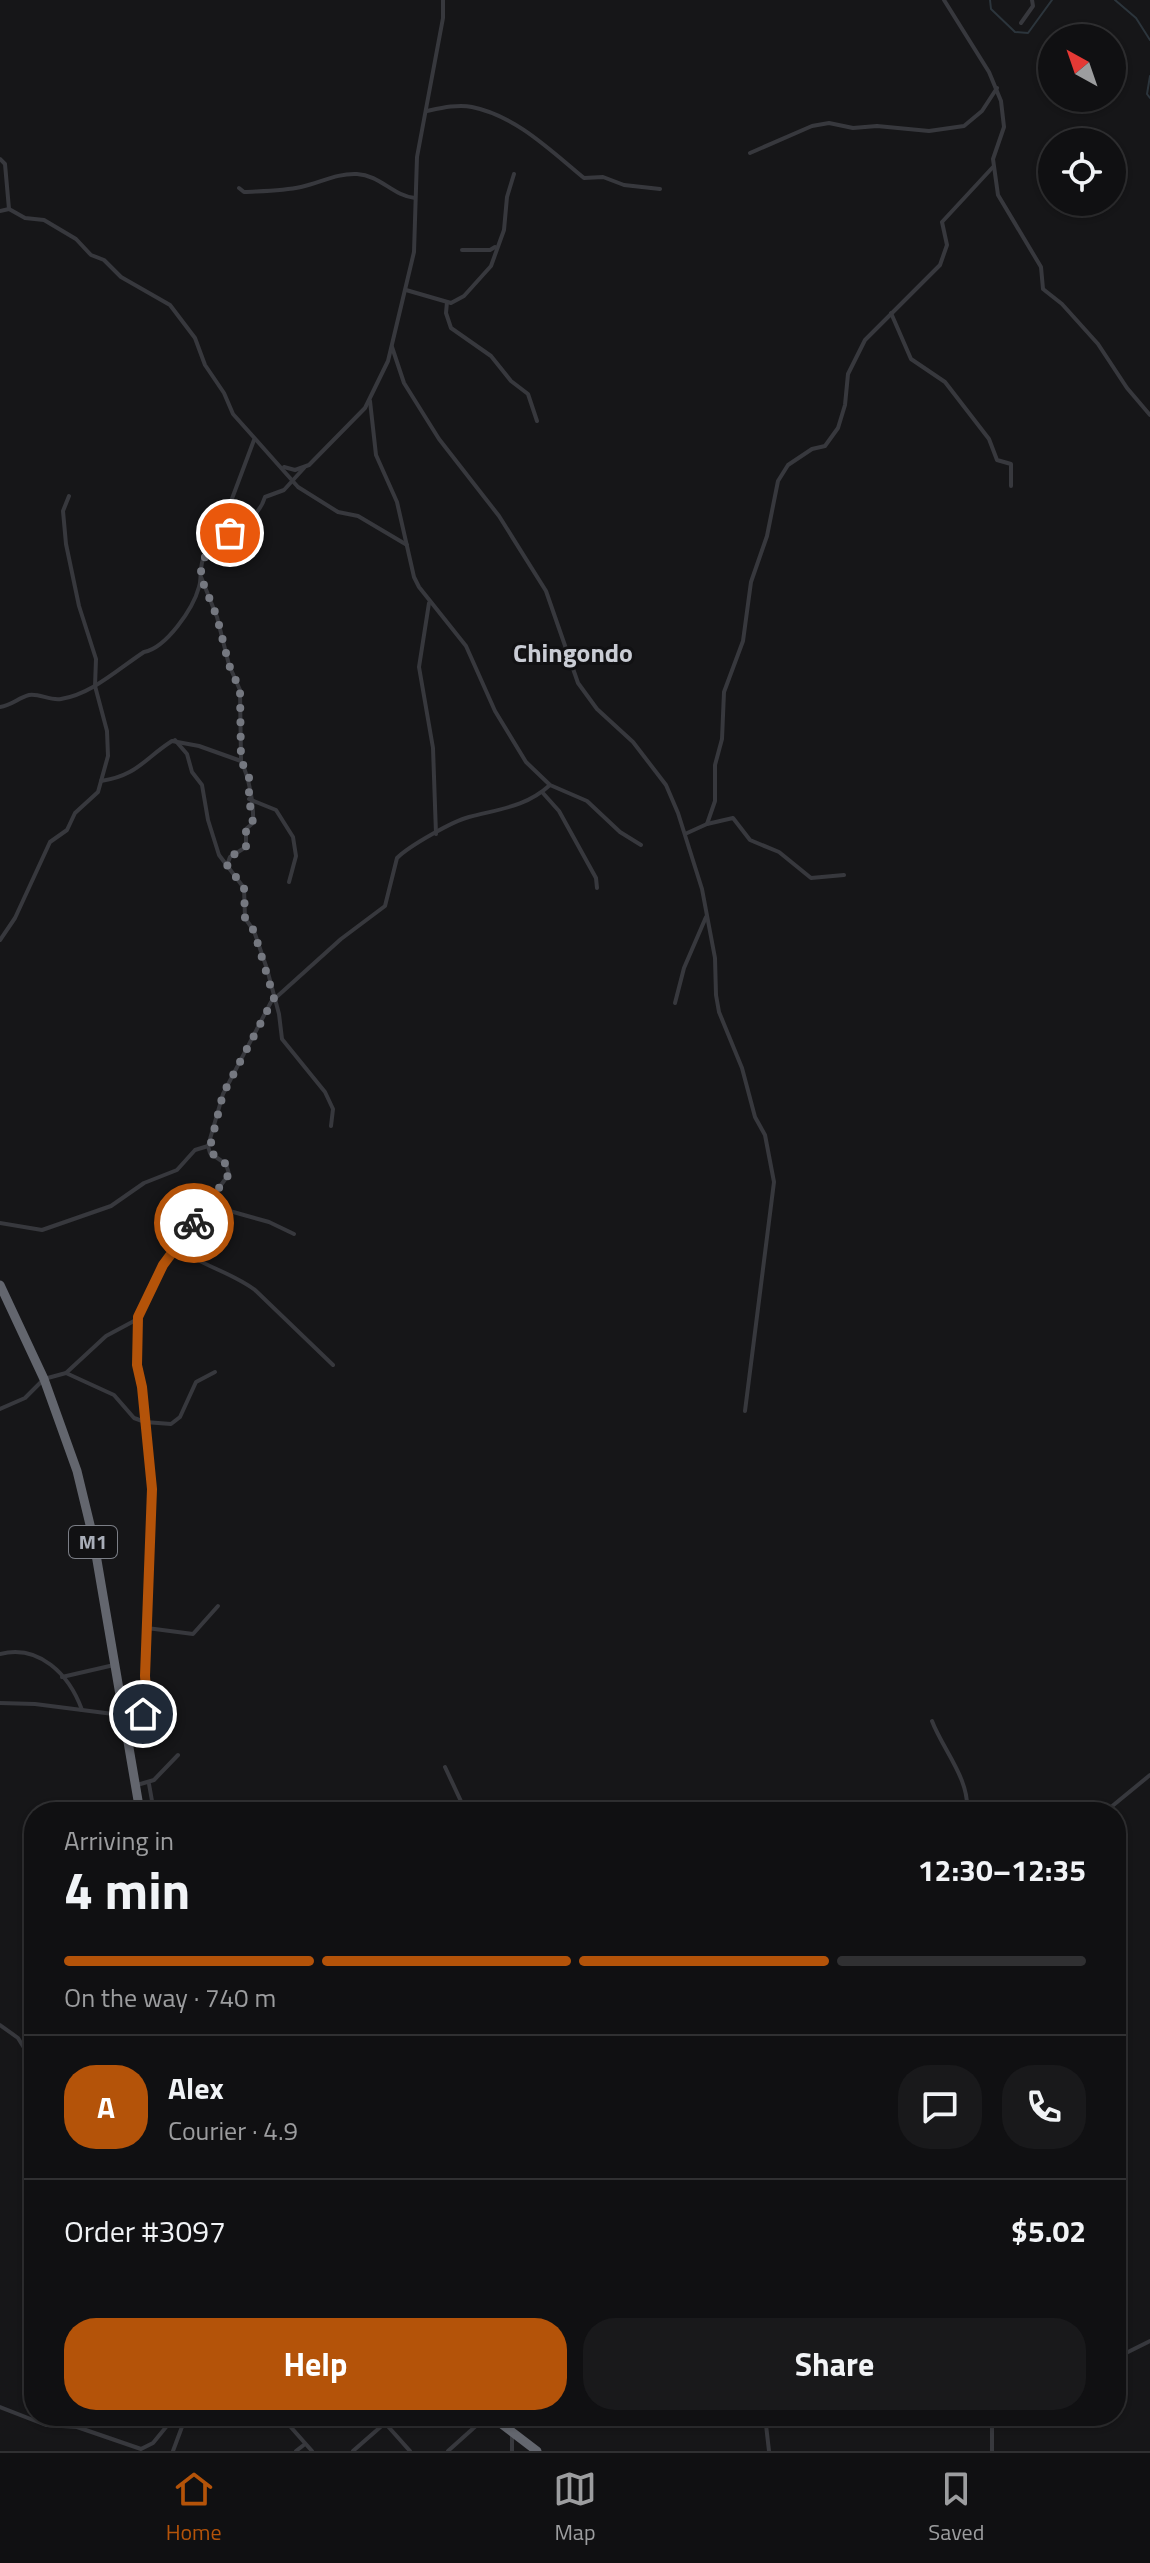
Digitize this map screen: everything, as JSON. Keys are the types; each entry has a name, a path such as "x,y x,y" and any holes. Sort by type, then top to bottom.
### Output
{"highway":[{"name":"M1","path":"0,1285 44,1379 64,1431 86,1505 138,1802"},
{"path":"504,2426 537,2451"}],"street":[{"path":"0,707 32,695 59,700 95,686 165,639 199,588 205,557 223,536 248,521 265,497 284,490 370,401 382,379 392,347 414,252 417,157 443,18 443,0"},
{"path":"944,0 997,88 1004,119 993,167 1000,201 1041,267 1043,289 1062,304 1098,344 1119,371 1127,388 1150,415"},
{"path":"1021,23 1033,6 1032,0"},
{"path":"750,153 812,126 829,123 853,128 877,126 929,131 964,126 982,111 997,88"},
{"path":"427,111 470,106 527,131 584,178 603,177 624,185 660,189"},
{"path":"0,159 5,164 9,209"},
{"path":"707,824 715,801 715,765 722,739 724,692 743,641 751,582 767,536 778,481 788,465 812,449 825,446 838,428 845,405 846,381 865,340 940,265 947,245 942,222 993,167"},
{"path":"239,188 249,192 297,188 325,179 358,174 378,179 397,193 415,198"},
{"path":"406,290 447,302 458,300 470,290 491,266 504,230 507,197 514,174"},
{"path":"0,211 9,209 25,218 44,220 76,239 91,255 104,260 121,277 170,305 195,338 205,365 224,393 233,414 298,487 338,512 358,516 407,545"},
{"path":"462,250 490,250 496,246"},
{"path":"447,302 446,313 453,330 491,356 511,381 528,394 537,421"},
{"path":"891,313 911,359 945,382 989,439 997,460 1011,464 1011,486"},
{"path":"392,347 404,383 439,439 499,516 546,591 578,683 597,709 633,742 666,785 685,834 707,915 715,958 719,1012 742,1068 755,1117 765,1135 774,1182 745,1411"},
{"path":"370,401 376,455 397,502 414,577 466,646 495,711 526,762 550,785 587,801 620,832 641,845"},
{"path":"223,536 224,520 254,440"},
{"path":"282,467 295,470 305,467"},
{"path":"1,938 50,842 67,830 75,813 96,794 108,756 108,738 95,686 96,659 79,606 66,544 63,511 69,496"},
{"path":"200,575 240,690 241,761 249,775 249,799 254,820 246,829 248,842 244,849 230,857 227,865"},
{"path":"430,601 419,667 433,748 436,834"},
{"path":"101,781 134,772 175,740"},
{"path":"175,740 241,761"},
{"path":"175,740 187,754 192,772 202,785 212,837 244,888 245,918 254,931 274,998 282,1039 325,1092 333,1109 331,1126"},
{"path":"0,1703 123,1717 141,1715 147,1707 152,1489 137,1365 138,1317 163,1265 229,1174 226,1164 210,1153 208,1146 223,1094 274,998 295,984 341,939 385,906 397,858 461,820 500,812 550,785"},
{"path":"542,792 559,811 596,878 597,888"},
{"path":"249,799 276,810 293,837 296,856 289,882"},
{"path":"685,834 707,824 733,818 750,840 779,852 811,878 844,875"},
{"path":"675,1003 684,968 707,915"},
{"path":"0,1223 42,1230 111,1206 144,1183 177,1170 195,1150 208,1146"},
{"path":"190,1229 226,1210 269,1222 294,1234"},
{"path":"178,1248 199,1263 242,1280 333,1365"},
{"path":"0,1409 25,1398 44,1379 66,1373 106,1336 138,1317"},
{"path":"66,1373 114,1395 134,1418 145,1422 175,1423 196,1382 215,1372"},
{"path":"147,1628 193,1634 218,1606"},
{"path":"0,1654 24,1651 38,1655 61,1677 82,1710"},
{"path":"61,1677 114,1665"},
{"path":"932,1721 941,1746 959,1774 965,1802"},
{"path":"135,1785 149,1784 178,1755"},
{"path":"445,1767 461,1802"},
{"path":"1117,1802 1150,1775"},
{"path":"149,1784 152,1802"},
{"path":"0,2025 18,2038 24,2048"},
{"path":"1126,2353 1150,2341"},
{"path":"0,2407 24,2416"},
{"path":"62,2426 77,2427 141,2449 153,2443 167,2426"},
{"path":"173,2451 182,2426"},
{"path":"290,2426 312,2451"},
{"path":"353,2451 382,2426"},
{"path":"388,2426 410,2451"},
{"path":"448,2451 477,2426"},
{"path":"766,2426 769,2451"},
{"path":"992,2451 993,2426"},
{"path":"512,2451 513,2432"},
{"path":"522,2440 524,2451"},
{"path":"296,2451 305,2444"}],"waterway":[{"path":"990,0 991,9 1015,32 1028,33 1052,0"},
{"path":"1115,0 1136,18 1150,40"},
{"path":"1150,76 1147,94 1150,98"}],"way so far":[{"path":"194,1223 229,1174 226,1164 209,1151 216,1114 223,1094 274,998 254,931 246,922 244,888 227,865 230,857 246,847 246,829 253,823 254,813 249,799 249,775 241,761 243,724 240,690 200,575 205,557 223,536 230,533"}],"district":[{"name":"Chingondo","path":"573,653"}],"route":[{"path":"143,1714 147,1703 145,1676 152,1489 137,1365 138,1317 163,1265 194,1223"}]}
